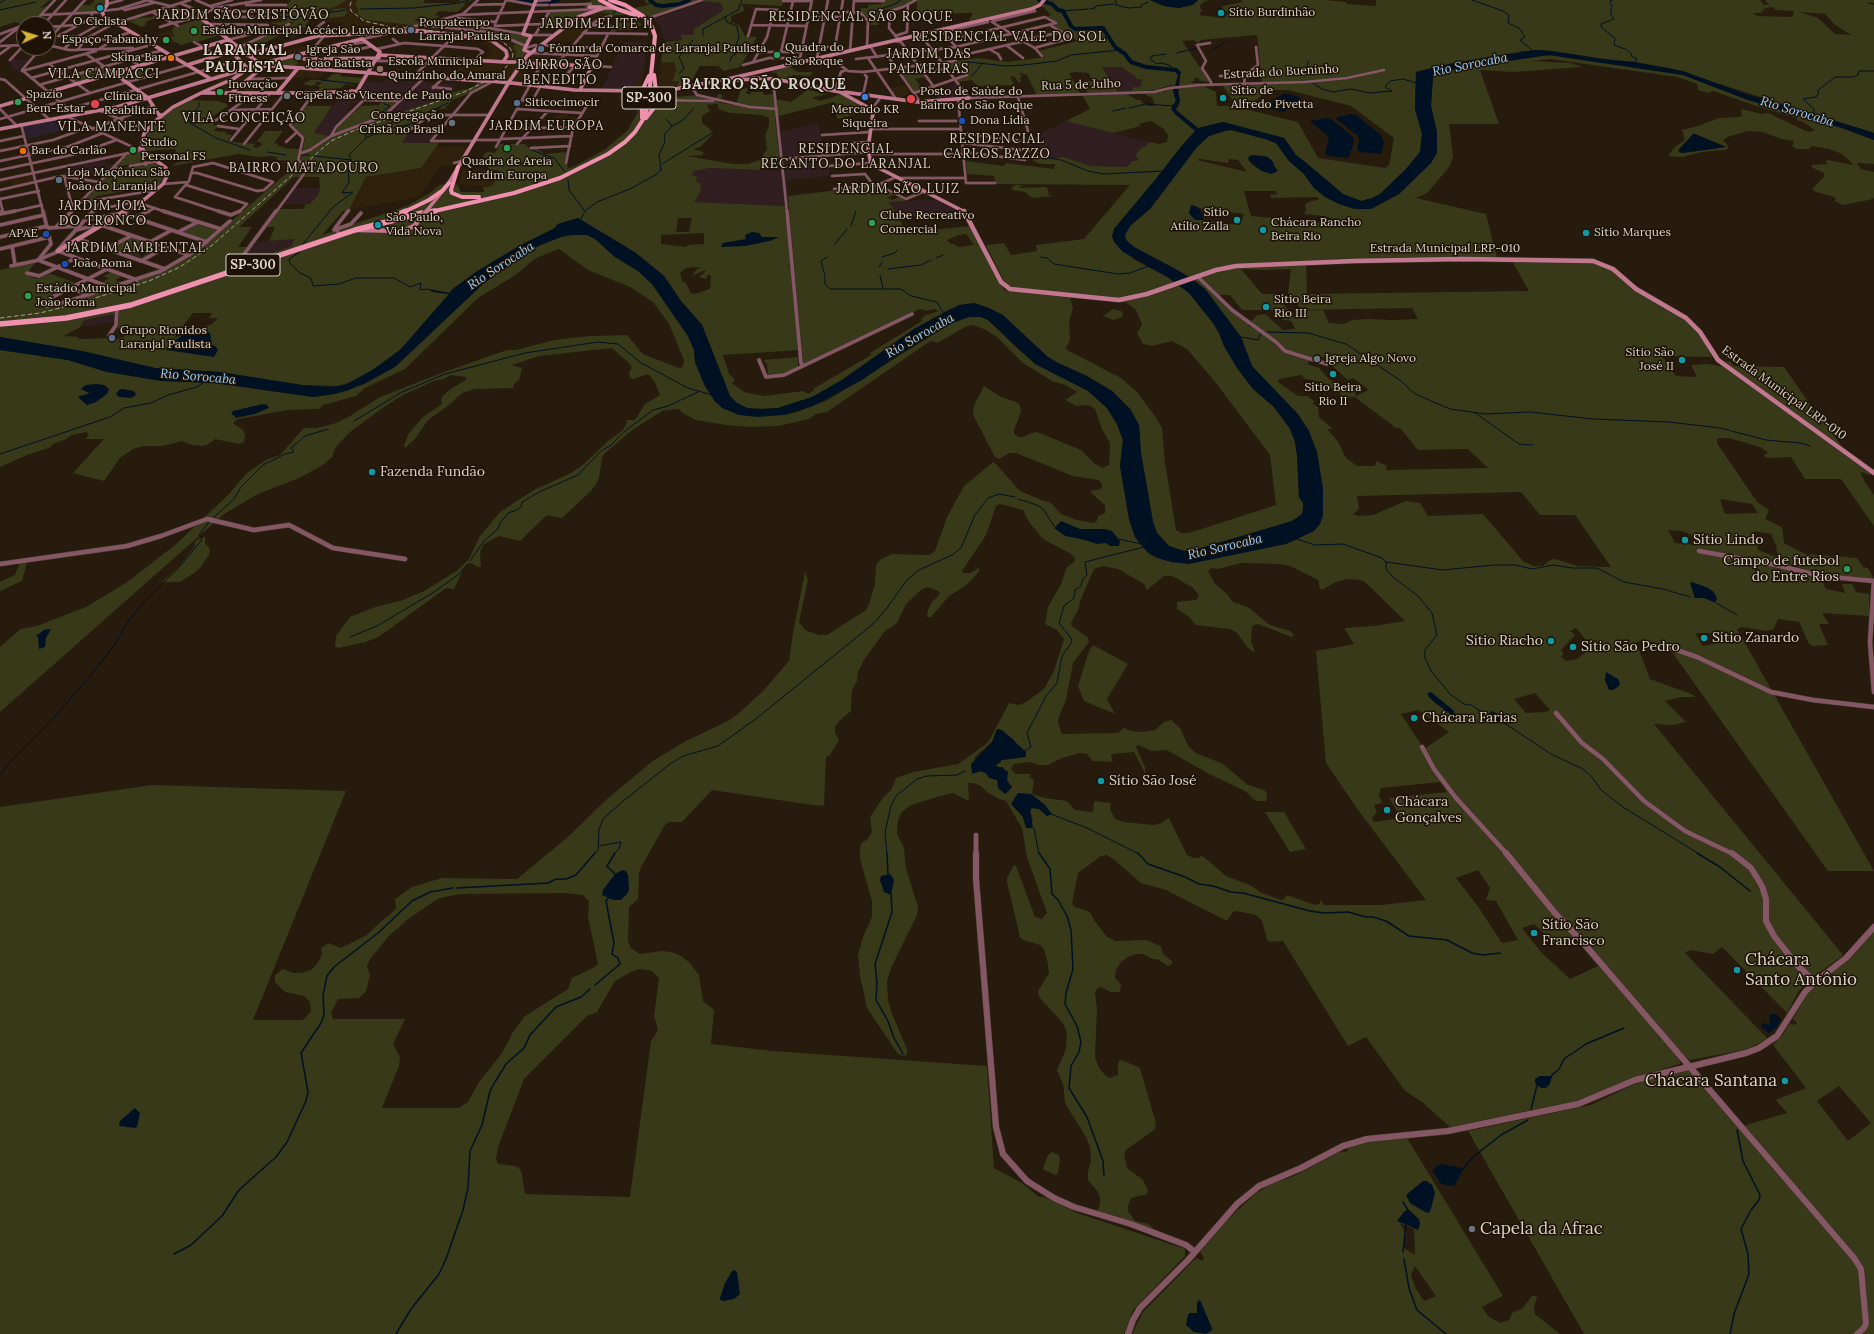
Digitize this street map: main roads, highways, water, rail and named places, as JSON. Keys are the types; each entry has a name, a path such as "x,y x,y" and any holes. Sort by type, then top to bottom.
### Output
{"main road":[{"path":"600,0 622,11 638,16 650,24"},
{"path":"607,4 607,1 611,0 629,8 642,15 650,24"},
{"path":"622,11 629,11 629,8"},
{"name":"SP-300","path":"429,210 514,193 560,178 598,160 625,142 640,126 648,105 656,38 650,24"},
{"path":"640,126 653,109 655,100 652,68"},
{"path":"640,126 642,118 643,91 652,68"},
{"path":"458,167 451,190 455,196 469,197 514,193"},
{"path":"353,230 424,204 438,194 449,183"},
{"name":"SP-300","path":"0,324 58,320 117,308 162,296 353,230 391,220 423,214"}],"water":[{"path":"1150,0 1198,0 1193,5 1179,8 1164,6"},
{"name":"Rio Sorocaba","path":"1536,50 1635,62 1683,71 1746,94 1874,133 1874,140 1845,129 1748,100 1683,75 1548,55 1439,72 1435,74 1433,77 1431,106 1437,132 1437,153 1431,163 1399,194 1371,209 1355,209 1339,204 1325,197 1314,188 1304,174 1289,161 1276,143 1233,130 1224,131 1209,136 1197,147 1150,209 1130,226 1125,235 1126,240 1134,247 1181,272 1205,289 1241,337 1252,366 1298,414 1309,431 1317,452 1323,488 1323,515 1320,524 1314,531 1286,544 1189,564 1171,562 1157,558 1148,553 1135,537 1129,519 1120,466 1123,440 1117,424 1107,408 1088,391 1035,364 988,320 981,317 969,317 952,323 901,353 862,380 813,406 784,415 757,417 739,415 722,408 714,400 705,386 695,362 694,350 688,336 652,284 638,271 615,257 595,239 587,235 571,235 561,237 538,246 522,256 484,283 395,367 364,384 334,394 313,397 215,383 162,381 107,372 68,360 0,350 0,337 82,351 155,368 220,372 302,385 329,387 345,385 374,369 400,350 449,294 433,292 427,289 450,293 476,272 519,246 555,228 558,224 578,218 636,253 664,276 681,301 702,325 730,396 737,403 747,408 778,408 812,397 842,380 914,329 959,305 974,303 1003,315 1048,357 1085,375 1112,391 1130,409 1139,425 1141,453 1153,522 1157,533 1169,546 1184,551 1194,550 1292,521 1302,514 1303,503 1299,497 1297,455 1295,442 1290,429 1274,407 1253,389 1237,368 1213,323 1189,293 1169,278 1123,252 1114,242 1112,236 1114,229 1195,131 1171,109 1176,101 1173,91 1178,79 1178,73 1172,69 1178,70 1180,76 1178,94 1180,100 1176,110 1198,128 1223,122 1284,138 1296,155 1343,194 1361,201 1380,194 1406,169 1420,152 1422,134 1415,109 1416,72 1453,63"},
{"path":"1284,93 1299,97 1300,99 1292,104 1275,99"},
{"path":"1274,101 1291,106 1284,112 1266,108"},
{"path":"1351,114 1356,115 1381,135 1384,143 1381,154 1360,152 1357,150 1359,140 1358,136 1335,118"},
{"path":"1326,118 1331,119 1353,137 1354,141 1349,158 1329,156 1325,154 1329,137 1310,121"},
{"path":"1693,134 1726,147 1683,153 1678,151"},
{"path":"1252,155 1268,157 1278,171 1271,174 1262,171 1249,161 1248,157"},
{"path":"1191,205 1198,207 1203,215 1203,220 1195,220 1189,213"},
{"path":"752,232 759,233 762,237 779,237 770,241 745,246 721,247 723,243 746,239 745,235"},
{"path":"204,330 210,333 212,345 218,350 214,357 166,350 173,342 183,335"},
{"path":"86,385 104,385 109,389 107,394 96,402 87,405 78,397 90,393 81,389"},
{"path":"122,389 134,391 136,395 131,398 119,397 116,394"},
{"path":"263,404 267,405 269,408 255,414 235,418 235,416 231,414 233,411"},
{"path":"1061,521 1080,529 1104,529 1112,531 1120,541 1119,546 1110,546 1106,543 1097,544 1065,536 1054,528"},
{"path":"1692,582 1714,592 1717,600 1714,602 1704,598 1695,598 1690,583"},
{"path":"51,629 46,638 45,647 39,649 38,637 36,636 44,630"},
{"path":"1606,672 1618,679 1620,683 1619,686 1613,690 1609,690 1605,680"},
{"path":"1431,692 1453,710 1456,715 1452,715 1434,702 1428,696 1428,693"},
{"path":"1492,711 1501,716 1501,721 1495,723 1481,720"},
{"path":"997,729 1002,730 1026,752 1026,757 1001,760 1001,762 996,765 997,767 1002,767 1008,772 1007,781 1012,787 1005,794 998,788 997,780 989,778 986,773 980,771 972,774 971,764 992,742"},
{"path":"1018,793 1031,794 1044,804 1052,814 1047,816 1039,809 1032,808 1030,811 1033,828 1026,828 1023,817 1011,804"},
{"path":"622,870 626,871 628,875 629,890 627,894 621,900 613,900 602,895 603,890 615,874"},
{"path":"890,874 894,880 891,895 884,892 880,880 881,876"},
{"path":"1771,1014 1775,1014 1781,1019 1777,1027 1769,1033 1761,1027 1763,1023 1770,1025 1769,1016"},
{"path":"1540,1076 1552,1076 1550,1084 1546,1088 1541,1088 1535,1083 1535,1079"},
{"path":"135,1108 140,1113 137,1127 119,1126 120,1121"},
{"path":"1440,1164 1463,1169 1455,1185 1452,1186 1441,1184 1432,1170"},
{"path":"1423,1181 1427,1181 1432,1185 1435,1193 1430,1212 1427,1213 1410,1203 1406,1195"},
{"path":"1408,1209 1419,1219 1420,1224 1418,1230 1397,1221"},
{"path":"734,1270 737,1272 740,1294 734,1299 724,1301 720,1300 725,1283"},
{"path":"1200,1300 1212,1328 1212,1330 1206,1334 1194,1332 1186,1325 1188,1315 1190,1313 1197,1313 1197,1302"}],"waterway":[{"path":"0,3 5,0"},
{"path":"360,9 414,8 459,3 469,0"},
{"path":"519,0 542,4 558,0"},
{"path":"650,0 656,5 663,6 680,4 689,0"},
{"path":"725,17 738,10 742,0"},
{"path":"874,20 870,13 895,4 901,0"},
{"path":"1039,0 1052,4 1058,10 1063,11 1071,26 1075,29 1103,28 1115,47 1125,54 1131,62 1146,67 1176,70 1179,73"},
{"path":"1115,0 1117,4"},
{"path":"1472,0 1503,11 1509,15 1508,23 1519,28 1525,37 1520,40 1533,51"},
{"path":"1613,0 1611,0 1610,4 1613,6 1611,8 1611,15 1614,19 1601,24 1602,28 1615,38 1614,45 1625,49 1632,54 1631,56 1637,59 1635,62"},
{"path":"0,10 36,2"},
{"path":"611,2 626,10"},
{"path":"1090,9 1095,8 1096,6 1113,4 1128,8 1142,7 1141,5 1148,2"},
{"path":"648,4 653,3"},
{"path":"1869,3 1874,4"},
{"path":"1063,11 1088,9"},
{"path":"310,16 345,10"},
{"path":"613,14 616,11 619,12"},
{"path":"276,17 306,16"},
{"path":"703,35 703,29 725,17"},
{"path":"725,17 727,22 737,26 739,37 735,48 736,54 732,56 730,61"},
{"path":"679,74 684,68 679,57 693,40"},
{"path":"1212,50 1225,42"},
{"path":"1177,53 1197,48"},
{"path":"983,63 1006,66 1024,65 1057,61 1071,55 1120,50"},
{"path":"1166,54 1152,56 1150,59 1157,64 1162,63 1171,66 1172,69"},
{"path":"1309,61 1307,65 1309,74"},
{"path":"963,64 969,62 983,63"},
{"path":"971,77 983,63"},
{"name":"Rio Sorocaba","path":"1814,115 1814,109 1803,99 1816,97 1819,93 1817,91 1835,77 1853,77 1858,75 1859,71 1874,71"},
{"path":"1311,82 1322,89 1333,92 1351,89 1370,93 1392,91 1385,87 1390,81 1403,79 1416,83"},
{"path":"321,80 358,84"},
{"path":"379,114 390,106 384,104 384,102"},
{"path":"199,103 199,106 190,117 190,123 216,138 250,150"},
{"path":"366,138 380,131 411,124 422,115 448,103"},
{"path":"1129,108 1146,104 1174,106"},
{"path":"1113,111 1126,108"},
{"path":"672,126 683,120 693,109"},
{"path":"386,129 395,119"},
{"path":"666,119 672,126"},
{"path":"581,219 585,211 597,202 630,189 657,174 661,170 659,155 665,142 664,135 672,126"},
{"path":"365,129 366,138"},
{"path":"662,164 712,133"},
{"path":"351,160 349,155 366,138"},
{"path":"531,150 554,158 565,172"},
{"path":"267,152 286,155"},
{"path":"302,155 310,155"},
{"path":"314,156 351,160"},
{"path":"1049,158 1061,160 1088,171 1104,174 1163,171"},
{"path":"303,244 333,207 353,192 342,193 349,182 348,167 351,160"},
{"path":"568,180 569,190 584,210"},
{"path":"851,226 856,211"},
{"path":"834,245 847,229"},
{"path":"882,257 895,253 897,250"},
{"path":"300,252 289,259 290,263 300,273 311,278 313,286 339,284 356,278 394,278 410,287 421,283 420,290 428,289"},
{"path":"936,258 943,255"},
{"path":"827,257 821,261 825,276 825,284 830,289 883,289"},
{"path":"1040,257 1047,258 1054,264 1118,274 1130,273 1149,266"},
{"path":"888,269 921,265 931,260"},
{"path":"879,267 882,262"},
{"path":"880,275 883,289"},
{"name":"Rio Sorocaba","path":"883,289 901,289 911,296 937,302 944,314"},
{"path":"1266,332 1308,333 1346,344 1401,381 1415,394 1450,409 1486,414 1530,412 1593,419 1669,422 1720,428 1766,440 1801,443 1810,446"},
{"path":"1241,337 1258,340 1261,333"},
{"path":"354,421 402,392 445,374 525,353 598,342 618,344 641,363 688,388 712,395"},
{"name":"Rio Sorocaba","path":"0,454 110,417 124,408 151,403 168,395 197,387 204,382"},
{"path":"624,432 653,410 668,406 698,392"},
{"path":"1475,413 1519,444 1533,445"},
{"path":"214,517 234,499 241,487 263,465 285,454 294,452 291,448 305,436 328,429"},
{"path":"470,561 484,541 498,529 500,523 508,513 517,510 521,507 522,502 539,492 578,475 601,451 611,445 622,434"},
{"path":"595,853 598,850 599,830 603,819 622,802 670,764 683,756 718,746 757,718 873,624 887,608 906,581 919,570 952,555 961,548 975,515 988,498 999,494 1015,497"},
{"path":"1018,499 1037,505 1043,509 1054,526"},
{"path":"0,775 8,764 50,722 91,675 116,643 124,627 142,604 180,566 201,541 202,537 199,535 210,521"},
{"path":"1118,539 1141,544"},
{"path":"1297,539 1315,545 1343,544 1382,558 1386,562"},
{"path":"1024,751 1031,747 1027,733 1046,696 1057,683 1062,656 1072,642 1071,638 1059,623 1064,606 1074,598 1075,590 1081,586 1083,579 1087,575 1085,562 1144,547"},
{"path":"1386,562 1443,570 1494,565 1515,565 1532,569 1553,565 1572,568 1597,568 1624,582 1663,589 1690,597"},
{"path":"1386,562 1386,569 1394,578 1418,596 1432,613 1437,635 1425,650 1425,658 1431,671 1451,695 1464,704 1471,705 1487,715"},
{"path":"350,637 377,626 434,592 458,575 468,564"},
{"path":"1713,601 1737,615"},
{"path":"1501,721 1551,754 1583,769 1592,777 1601,790 1623,807 1699,854"},
{"path":"887,854 885,832 891,806 896,796 917,779 927,776 957,775 965,771"},
{"path":"1051,814 1087,828 1139,854"},
{"path":"1034,828 1039,854"},
{"path":"599,846 621,842 619,849 615,853"},
{"path":"457,888 548,883 556,879 566,879 576,875 595,853"},
{"path":"615,853 607,866 615,874"},
{"path":"887,853 888,874"},
{"path":"1039,853 1050,869 1052,894 1058,900 1067,916 1071,930 1073,969 1066,993 1065,1004 1077,1026 1081,1042 1079,1052 1071,1066 1069,1088 1087,1117 1103,1161 1104,1176"},
{"path":"1697,853 1720,867 1750,891"},
{"path":"1139,854 1148,864 1185,877 1199,884 1213,886 1231,892 1243,893 1310,911 1324,913 1348,912 1366,917 1373,917 1386,921 1409,936 1447,940 1472,953 1483,955 1500,953"},
{"path":"174,1254 191,1245 222,1216 239,1190 276,1157 287,1142 306,1101 308,1092 301,1053 321,1023 324,1015 323,995 327,976 334,967 378,933 412,901 430,892 453,888"},
{"path":"891,894 892,912 875,964 877,983 876,1000 888,1021 894,1038 903,1054"},
{"path":"595,985 620,964 618,958 612,954 614,943 606,901 609,897"},
{"path":"396,1334 411,1309 439,1274 446,1259 463,1210 468,1188 470,1151 482,1125 490,1091 495,1082 506,1064 524,1048 530,1035 556,1007 581,997 590,989"},
{"path":"1551,1076 1559,1069 1564,1059 1586,1044 1624,1028"},
{"path":"1531,1110 1537,1085"},
{"path":"1463,1169 1473,1157 1501,1135 1528,1120"},
{"path":"1730,1334 1734,1314 1749,1274 1748,1254 1741,1229 1751,1210 1759,1200 1760,1195 1743,1161 1737,1130"},
{"path":"1403,1202 1408,1210"},
{"path":"1403,1252 1406,1224"},
{"path":"1404,1259 1409,1288 1417,1310 1446,1334"}],"railway":[{"path":"0,318 40,313 76,304 149,281 180,267 210,247 331,141 353,131 464,92 500,74 512,60 513,53 509,47 500,40 490,37 387,26 364,21 351,11 350,5 352,0"}],"place":[{"name":"O Ciclista","path":"100,8"},
{"name":"Sítio Burdinhão","path":"1221,13"},
{"name":"Poupatempo Laranjal Paulista","path":"411,30"},
{"name":"Estádio Municipal Accácio Luvisotto","path":"194,31"},
{"name":"Espaço Tabanahy","path":"166,40"},
{"name":"Fórum da Comarca de Laranjal Paulista","path":"541,49"},
{"name":"Quadra do São Roque","path":"777,55"},
{"name":"Igreja São João Batista","path":"298,57"},
{"name":"Skina Bar","path":"171,58"},
{"name":"Escola Municipal Quinzinho do Amaral","path":"380,69"},
{"name":"Inovação Fitness","path":"220,92"},
{"name":"Capela São Vicente de Paulo","path":"287,96"},
{"name":"Mercado KR Siqueira","path":"865,97"},
{"name":"Sítio de Alfredo Pivetta","path":"1223,98"},
{"name":"Posto de Saúde do Bairro do São Roque","path":"911,99"},
{"name":"Spazio Bem-Estar","path":"18,102"},
{"name":"Siticocimocir","path":"517,103"},
{"name":"Clínica Reabilitar","path":"95,104"},
{"name":"Dona Lídia","path":"962,121"},
{"name":"Congregação Cristã no Brasil","path":"452,123"},
{"name":"Quadra de Areia Jardim Europa","path":"507,148"},
{"name":"Studio Personal FS","path":"133,150"},
{"name":"Bar do Carlão","path":"23,151"},
{"name":"Loja Maçônica São João do Laranjal","path":"59,180"},
{"name":"Sítio Atílio Zalla","path":"1237,220"},
{"name":"Clube Recreativo Comercial","path":"872,223"},
{"name":"São Paulo, Vida Nova","path":"378,225"},
{"name":"Chácara Rancho Beira Rio","path":"1263,230"},
{"name":"Sítio Marques","path":"1586,233"},
{"name":"APAE","path":"46,234"},
{"name":"João Roma","path":"65,264"},
{"name":"Estádio Municipal João Roma","path":"28,296"},
{"name":"Sítio Beira Rio III","path":"1266,307"},
{"name":"Grupo Rionidos Laranjal Paulista","path":"112,338"},
{"name":"Igreja Algo Novo","path":"1317,359"},
{"name":"Sítio São José II","path":"1682,360"},
{"name":"Sítio Beira Rio II","path":"1333,374"},
{"name":"Fazenda Fundão","path":"372,472"},
{"name":"Sítio Lindo","path":"1685,540"},
{"name":"Campo de futebol do Entre Rios","path":"1847,569"},
{"name":"Sítio Zanardo","path":"1704,638"},
{"name":"Sítio Riacho","path":"1551,641"},
{"name":"Sítio São Pedro","path":"1573,647"},
{"name":"Chácara Farias","path":"1414,718"},
{"name":"Sítio São José","path":"1101,781"},
{"name":"Chácara Gonçalves","path":"1387,810"},
{"name":"Sítio São Francisco","path":"1534,933"},
{"name":"Chácara Santo Antônio","path":"1737,970"},
{"name":"Chácara Santana","path":"1785,1081"},
{"name":"Capela da Afrac","path":"1472,1229"}],"district":[{"name":"JARDIM SÃO CRISTÓVÃO","path":"243,15"},
{"name":"RESIDENCIAL SÃO ROQUE","path":"861,17"},
{"name":"JARDIM ELITE II","path":"597,24"},
{"name":"RESIDENCIAL VALE DO SOL","path":"1009,37"},
{"name":"LARANJAL PAULISTA","path":"245,60"},
{"name":"JARDIM DAS PALMEIRAS","path":"929,62"},
{"name":"BAIRRO SÃO BENEDITO","path":"560,72"},
{"name":"VILA CAMPACCI","path":"104,74"},
{"name":"BAIRRO SÃO ROQUE","path":"764,85"},
{"name":"VILA CONCEIÇÃO","path":"244,118"},
{"name":"JARDIM EUROPA","path":"547,126"},
{"name":"VILA MANENTE","path":"112,127"},
{"name":"RESIDENCIAL CARLOS BAZZO","path":"997,146"},
{"name":"RESIDENCIAL RECANTO DO LARANJAL","path":"846,156"},
{"name":"BAIRRO MATADOURO","path":"304,168"},
{"name":"JARDIM SÃO LUIZ","path":"898,189"},
{"name":"JARDIM JOIA DO TRONCO","path":"103,214"},
{"name":"JARDIM AMBIENTAL","path":"136,248"}]}
